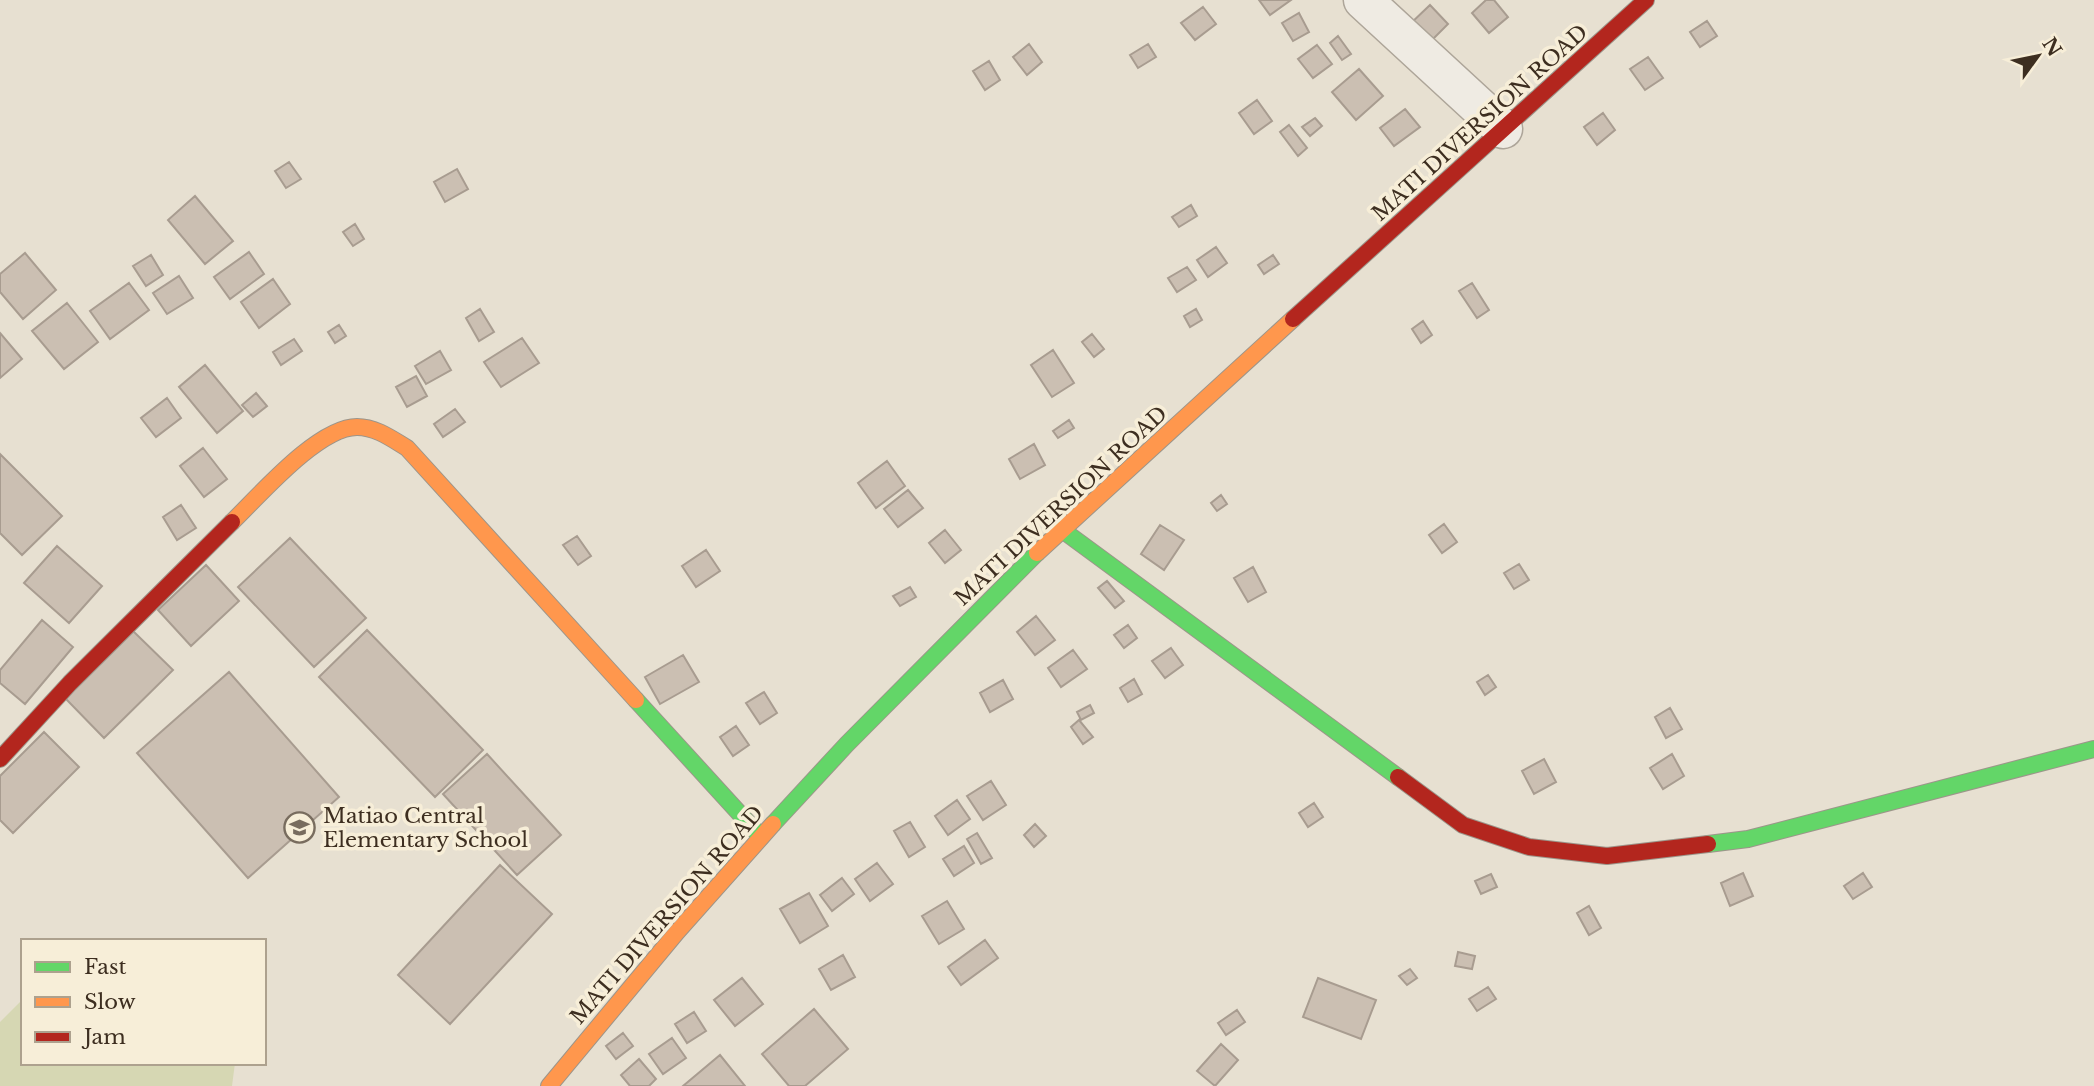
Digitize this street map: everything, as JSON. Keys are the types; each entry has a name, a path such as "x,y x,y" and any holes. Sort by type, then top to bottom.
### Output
{"main road":[{"name":"MATI DIVERSION ROAD","path":"549,1086 761,837 847,744 1061,529 1646,0"},
{"path":"0,759 112,641 289,466 326,437 347,426 367,426 388,434 407,448 761,837"},
{"path":"1061,529 1463,825 1529,847 1607,856 1748,839 2094,749"}],"street":[{"path":"1363,0 1503,129"}],"green space":[{"path":"21,1001 21,1065 235,1065 232,1086 0,1086 0,1022"}],"building":[{"path":"1259,0 1291,0 1270,15"},
{"path":"1486,0 1494,0 1508,17 1489,33 1472,13"},
{"path":"1430,5 1448,24 1427,45 1409,25"},
{"path":"1203,7 1216,24 1195,40 1181,23"},
{"path":"1299,13 1309,32 1293,41 1282,23"},
{"path":"1707,21 1717,36 1700,47 1690,32"},
{"path":"1338,36 1351,54 1342,60 1330,43"},
{"path":"1029,44 1042,62 1027,75 1013,57"},
{"path":"1148,44 1156,57 1138,68 1130,55"},
{"path":"1317,45 1332,64 1313,78 1298,59"},
{"path":"1648,57 1663,78 1645,90 1630,69"},
{"path":"989,61 1000,80 985,90 973,71"},
{"path":"1359,69 1383,96 1356,120 1332,92"},
{"path":"1257,100 1272,121 1254,134 1239,113"},
{"path":"1405,109 1420,127 1394,146 1380,128"},
{"path":"1603,113 1615,130 1597,145 1584,127"},
{"path":"1315,118 1322,126 1310,136 1302,127"},
{"path":"1289,125 1307,148 1298,156 1280,132"},
{"path":"289,162 301,179 286,188 275,171"},
{"path":"457,169 468,189 445,202 434,182"},
{"path":"195,196 233,241 205,264 168,220"},
{"path":"1191,205 1197,216 1179,227 1172,217"},
{"path":"355,224 364,239 353,246 343,232"},
{"path":"1216,247 1227,263 1208,277 1197,260"},
{"path":"249,252 264,274 230,299 214,277"},
{"path":"25,253 56,290 23,319 0,292 0,274"},
{"path":"151,255 163,275 146,286 133,266"},
{"path":"1273,255 1279,264 1264,274 1258,265"},
{"path":"1187,267 1196,280 1177,292 1168,278"},
{"path":"179,276 193,298 167,314 153,293"},
{"path":"273,279 290,304 259,328 241,302"},
{"path":"129,283 149,310 110,339 90,311"},
{"path":"1472,283 1489,310 1477,318 1459,291"},
{"path":"67,303 98,342 64,369 32,331"},
{"path":"480,309 494,332 479,341 466,318"},
{"path":"1196,309 1202,320 1190,327 1184,316"},
{"path":"1423,321 1432,335 1421,343 1412,329"},
{"path":"339,325 346,336 335,343 328,332"},
{"path":"0,333 22,359 0,378"},
{"path":"1092,334 1104,349 1094,357 1082,342"},
{"path":"522,338 539,363 501,387 484,362"},
{"path":"294,339 302,351 281,365 273,352"},
{"path":"1053,350 1074,383 1052,397 1031,365"},
{"path":"440,351 451,370 426,384 415,366"},
{"path":"205,365 243,411 217,433 179,387"},
{"path":"416,376 427,396 407,407 396,387"},
{"path":"256,393 267,406 253,417 242,405"},
{"path":"167,398 181,418 156,437 141,418"},
{"path":"455,409 465,422 443,437 434,424"},
{"path":"1069,420 1074,428 1058,438 1053,431"},
{"path":"1034,444 1045,465 1020,479 1009,459"},
{"path":"203,448 227,479 204,497 180,466"},
{"path":"0,454 62,516 22,555 0,533"},
{"path":"887,461 905,486 876,508 858,483"},
{"path":"908,490 923,508 898,527 884,509"},
{"path":"1221,495 1227,504 1217,511 1211,503"},
{"path":"181,505 196,528 177,540 163,517"},
{"path":"1444,524 1457,542 1442,553 1429,535"},
{"path":"1160,525 1184,540 1164,570 1141,554"},
{"path":"945,530 961,550 945,563 929,543"},
{"path":"577,536 591,556 578,565 563,545"},
{"path":"290,538 366,618 314,667 238,587"},
{"path":"57,546 102,586 69,623 24,583"},
{"path":"706,550 720,571 696,587 682,566"},
{"path":"1519,564 1529,580 1514,589 1504,573"},
{"path":"206,565 239,601 191,646 158,610"},
{"path":"1253,567 1266,592 1248,602 1234,578"},
{"path":"1107,581 1124,601 1115,608 1098,588"},
{"path":"910,587 916,597 900,606 893,596"},
{"path":"1036,616 1055,640 1035,655 1017,632"},
{"path":"42,620 73,647 25,704 0,683 0,670"},
{"path":"1128,625 1137,638 1124,648 1114,635"},
{"path":"132,630 173,670 104,738 65,698"},
{"path":"367,630 483,750 435,797 319,677"},
{"path":"1171,648 1183,665 1165,678 1152,661"},
{"path":"1073,650 1087,669 1061,687 1048,668"},
{"path":"683,655 699,682 660,704 645,677"},
{"path":"229,672 339,797 248,878 137,753"},
{"path":"1488,675 1496,687 1485,695 1477,682"},
{"path":"1134,679 1142,694 1128,702 1120,688"},
{"path":"1003,680 1013,699 990,712 980,693"},
{"path":"764,692 777,713 760,724 746,703"},
{"path":"1090,705 1094,713 1081,720 1077,712"},
{"path":"1670,708 1682,729 1666,738 1655,717"},
{"path":"1079,720 1093,737 1083,744 1071,727"},
{"path":"736,726 749,745 733,756 720,737"},
{"path":"44,732 79,767 13,833 0,820 0,776"},
{"path":"487,754 561,835 517,875 443,794"},
{"path":"1672,754 1684,776 1663,789 1650,768"},
{"path":"1544,759 1556,782 1534,794 1522,771"},
{"path":"991,781 1006,805 983,820 967,796"},
{"path":"957,800 970,819 948,835 935,816"},
{"path":"1314,803 1323,817 1308,827 1299,813"},
{"path":"910,822 925,847 909,857 894,831"},
{"path":"1035,824 1046,836 1034,847 1024,835"},
{"path":"977,833 992,858 981,864 967,839"},
{"path":"964,846 974,863 954,876 943,859"},
{"path":"877,863 893,884 870,901 855,879"},
{"path":"500,865 552,914 450,1024 398,975"},
{"path":"1743,873 1753,896 1730,906 1721,883"},
{"path":"1863,873 1872,887 1853,899 1844,886"},
{"path":"1491,874 1497,887 1481,894 1475,881"},
{"path":"842,878 854,894 832,911 820,895"},
{"path":"809,893 828,926 800,943 780,909"},
{"path":"947,901 964,929 939,944 922,916"},
{"path":"1589,906 1601,928 1589,935 1577,913"},
{"path":"985,940 998,958 961,985 948,967"},
{"path":"1458,952 1475,956 1472,969 1455,966"},
{"path":"843,955 855,977 831,990 819,969"},
{"path":"1410,969 1417,978 1407,985 1399,976"},
{"path":"742,978 763,1004 735,1026 714,1000"},
{"path":"1318,978 1376,1000 1361,1039 1303,1017"},
{"path":"1488,987 1496,999 1477,1011 1469,999"},
{"path":"814,1009 848,1049 805,1086 789,1086 762,1054"},
{"path":"1237,1010 1245,1022 1226,1035 1218,1023"},
{"path":"694,1012 706,1031 687,1043 675,1024"},
{"path":"623,1033 633,1046 616,1059 606,1046"},
{"path":"672,1038 686,1058 663,1074 649,1054"},
{"path":"1221,1044 1238,1060 1215,1086 1197,1071"},
{"path":"720,1055 745,1086 683,1086"},
{"path":"639,1059 656,1079 649,1086 630,1086 621,1075"}],"traffic: fast":[{"path":"1061,529 1398,777"},
{"path":"773,824 847,744 1037,553"},
{"path":"636,700 761,837"},
{"path":"1708,844 1748,839 2094,749"}],"traffic: slow":[{"path":"1037,553 1293,319"},
{"path":"232,522 290,465 325,438 357,427 377,431 407,448 636,700"},
{"path":"549,1086 677,932 773,824"}],"traffic: jam":[{"path":"1293,319 1646,0"},
{"path":"0,759 70,683 232,522"},
{"path":"1398,777 1463,825 1529,847 1607,856 1708,844"}],"place":[{"name":"Matiao Central Elementary School","path":"300,828"}]}
